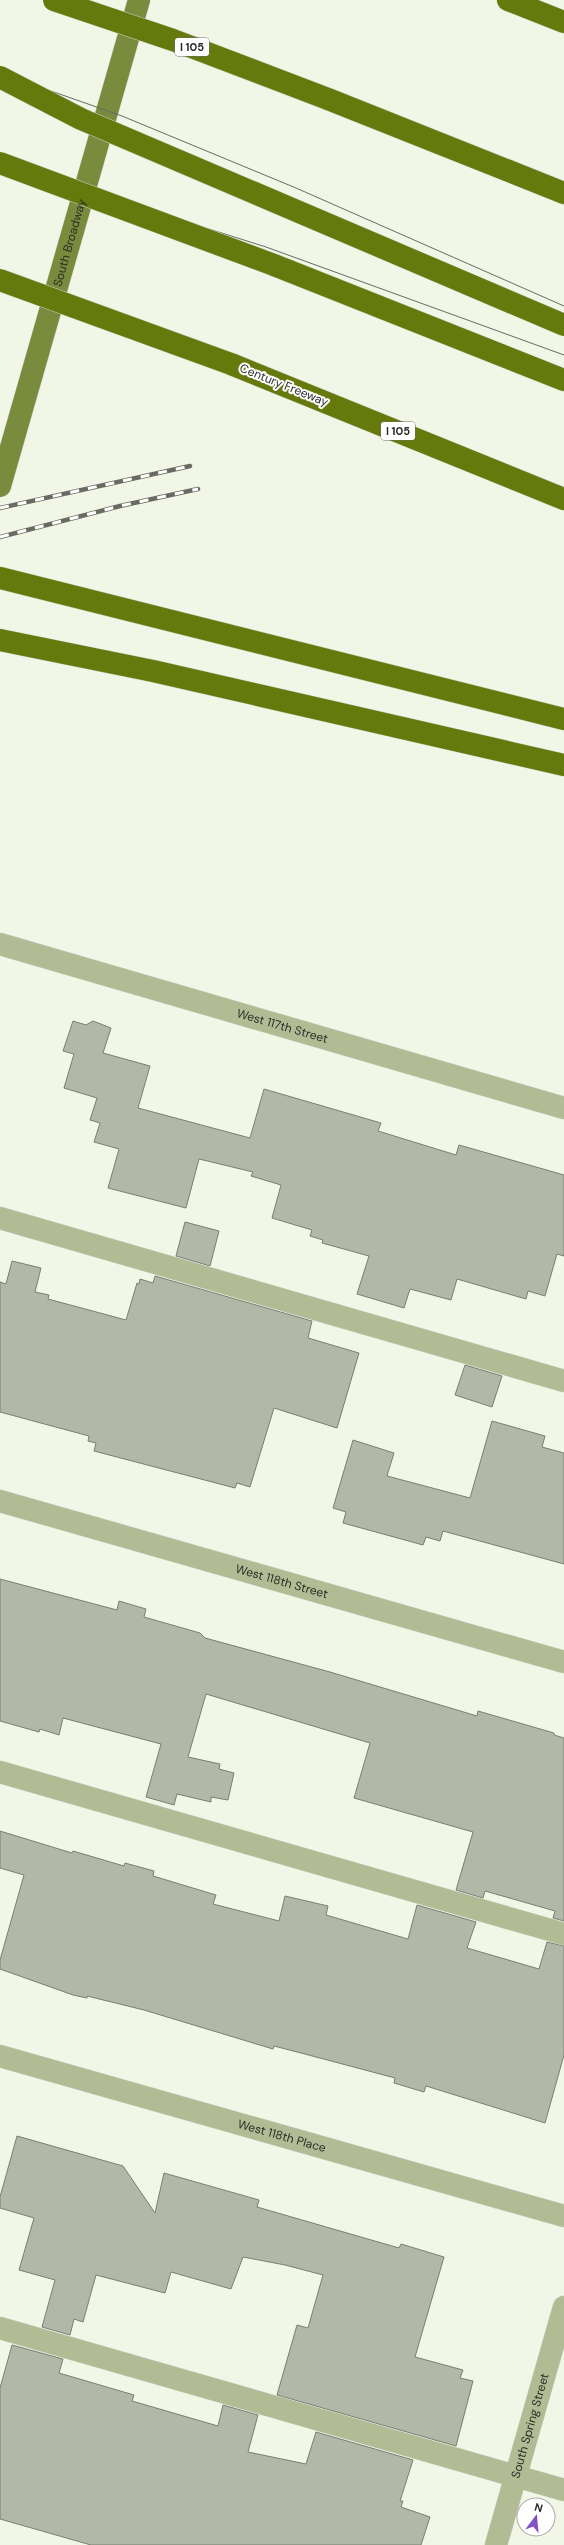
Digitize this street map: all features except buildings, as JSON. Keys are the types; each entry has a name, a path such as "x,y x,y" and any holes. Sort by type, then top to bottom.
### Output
{"highway":[{"name":"I 105","path":"54,0 173,40 328,99 564,193"},
{"path":"508,0 564,22"},
{"path":"0,77 80,119 564,325"},
{"path":"0,163 274,265 564,380"},
{"name":"Century Freeway","path":"0,280 232,364 564,499"},
{"path":"0,578 564,719"},
{"path":"0,640 153,671 564,765"}],"main road":[{"name":"South Broadway","path":"0,486 139,0"}],"street":[{"name":"West 117th Street","path":"0,944 564,1108"},
{"path":"0,1218 564,1381"},
{"name":"West 118th Street","path":"0,1501 564,1662"},
{"path":"0,1772 564,1934"},
{"name":"West 118th Place","path":"0,2056 564,2216"},
{"name":"South Spring Street","path":"496,2545 564,2308"},
{"path":"0,2328 564,2490"}],"tram line":[{"path":"0,73 122,116 296,188 564,306"},
{"path":"0,163 266,247 564,355"}],"railway":[{"path":"0,508 190,466"},
{"path":"0,537 120,506 198,489"}]}
